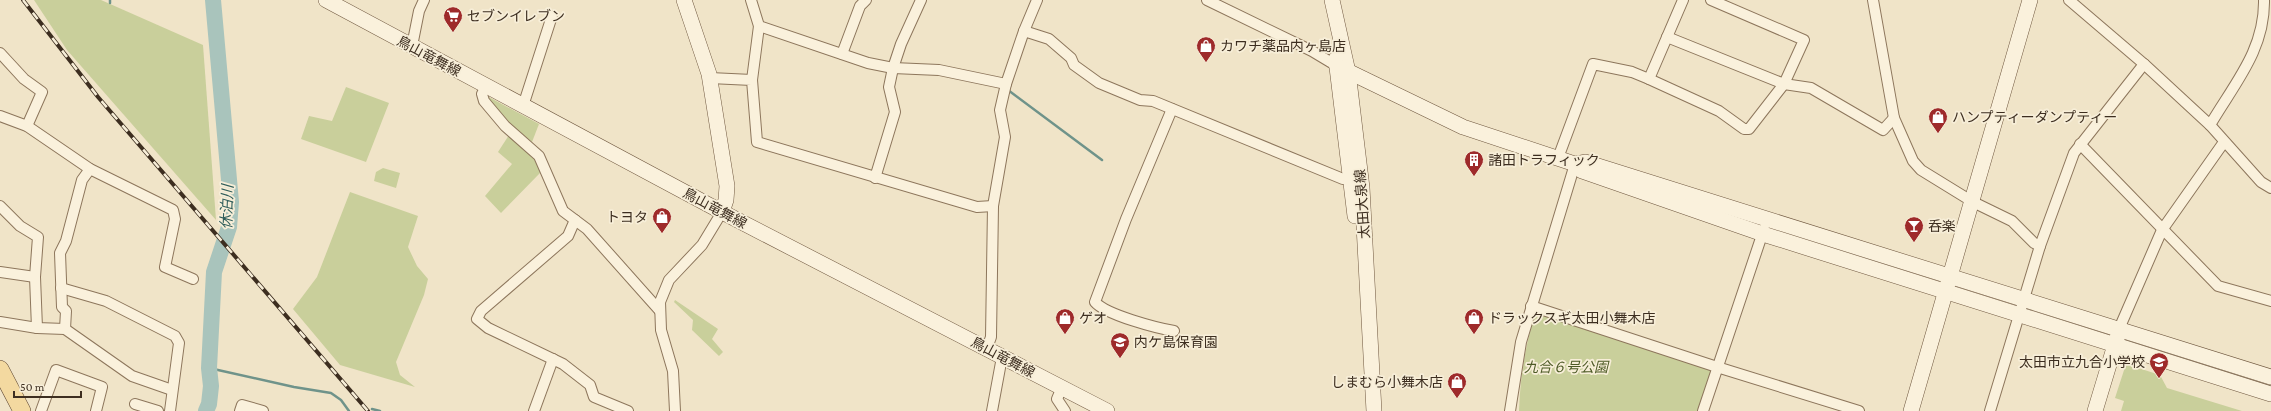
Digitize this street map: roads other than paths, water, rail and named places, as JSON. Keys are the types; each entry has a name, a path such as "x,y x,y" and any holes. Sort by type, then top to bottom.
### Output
{"main road":[{"path":"0,369 22,411"}],"street":[{"name":"鳥山竜舞線","path":"326,0 722,212 1107,411"},
{"path":"412,46 419,11 424,0"},
{"path":"675,411 673,371 662,334 660,311 663,294 669,280 702,245 722,212 726,200 727,186 710,78 684,0"},
{"path":"751,0 759,26 752,80 757,142 977,207 993,206"},
{"path":"842,54 860,6 866,0"},
{"path":"875,178 895,112 889,87 893,68 901,44 921,0"},
{"path":"987,348 991,337 993,206 1005,137 1000,110 1006,84 1024,31 1037,0"},
{"path":"1207,0 1312,51 1342,69 1463,127 1575,164 1582,171 1763,234 2271,394"},
{"name":"太田大泉線","path":"1324,0 1342,69"},
{"name":"太田大泉線","path":"1332,0 1356,179 1374,411"},
{"path":"1649,79 1683,0"},
{"path":"1558,158 1593,64 1632,72 1649,79 1719,111 1744,129 1749,129 1784,84 1804,40 1711,0"},
{"path":"1873,0 1894,118 1913,161 1921,170 1973,202 2012,221 2034,244 2040,246"},
{"path":"1911,411 1950,275 1973,202 2030,0"},
{"path":"2068,0 2144,64 2210,125 2261,182 2271,188"},
{"path":"2210,125 2237,84 2256,47 2264,19 2264,0"},
{"path":"523,106 552,16"},
{"path":"759,26 842,54 893,68 939,70 1006,84"},
{"path":"1024,31 1049,39 1071,58 1074,65 1099,83 1140,100 1153,101 1343,179 1356,179"},
{"path":"1667,37 1784,84 1811,88 1883,130 1894,118"},
{"path":"0,53 24,79 42,92 27,126"},
{"path":"1990,411 2040,246 2074,153 2144,64"},
{"path":"710,78 752,80"},
{"path":"486,86 482,94 484,101 509,130 535,150 562,211 587,229 660,311"},
{"path":"1172,109 1126,219 1095,302 1123,318 1133,319 1174,331"},
{"path":"0,116 27,126 90,169 173,210 175,219 165,267 193,279"},
{"path":"2095,411 2119,329 2162,230 2224,142"},
{"path":"2080,144 2218,286 2271,301"},
{"path":"1575,164 1585,162 1768,218 2271,377"},
{"path":"1510,411 1521,342 1575,164"},
{"path":"65,329 66,311 62,307 60,253 66,241 82,180 90,169"},
{"name":"太田大泉線","path":"1356,179 1355,218 1364,411"},
{"path":"0,206 20,226 38,237 35,277 37,328"},
{"path":"1703,411 1768,218"},
{"path":"575,220 568,236 477,316 480,323 488,328 553,359 590,385 594,397 628,411"},
{"path":"0,272 35,277"},
{"path":"61,288 106,301 176,336 179,344 170,411"},
{"path":"1531,306 1718,368 1859,411"},
{"path":"0,322 37,328 65,329 132,376 172,390"},
{"path":"992,411 1002,357"},
{"path":"534,411 553,359"},
{"path":"41,411 56,370 102,387 96,411"},
{"path":"1062,387 1057,399 1065,411"},
{"path":"135,404 158,411"},
{"path":"240,411 242,405 263,411"}],"waterway":[{"name":"休泊川","path":"206,411 209,404 211,386 209,368 214,272 229,227 231,202 213,0"},
{"path":"1008,90 1102,160"},
{"path":"209,368 294,387 331,393 341,400 349,411"},
{"path":"372,409 380,411"}],"railway":[{"path":"23,0 98,97 368,411"}],"place":[{"name":"セブンイレブン","path":"453,33"},
{"name":"カワチ薬品内ヶ島店","path":"1206,63"},
{"name":"ハンプティーダンプティー","path":"1938,134"},
{"name":"諸田トラフィック","path":"1474,177"},
{"name":"トヨタ","path":"662,234"},
{"name":"呑楽","path":"1914,243"},
{"name":"ゲオ","path":"1065,335"},
{"name":"ドラックスギ太田小舞木店","path":"1474,335"},
{"name":"内ケ島保育園","path":"1120,359"},
{"name":"太田市立九合小学校","path":"2159,379"},
{"name":"しまむら小舞木店","path":"1457,399"}],"park label":[{"name":"九合６号公園","path":"1566,367"}]}
